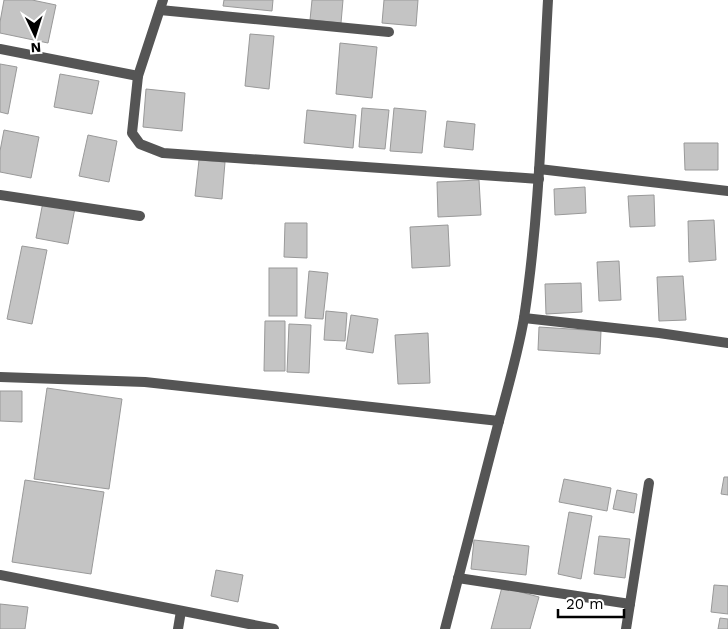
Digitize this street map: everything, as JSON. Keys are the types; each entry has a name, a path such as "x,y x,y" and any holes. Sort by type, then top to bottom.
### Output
{"street":[{"path":"445,629 514,369 524,318 539,174 548,0"},
{"path":"389,32 161,5 138,76 132,133 140,144 163,153 539,174 728,190"},
{"path":"0,49 138,76"},
{"path":"0,195 140,216"},
{"path":"524,318 659,333 728,343"},
{"path":"0,376 145,382 499,421"},
{"path":"626,629 649,483"},
{"path":"0,575 274,629"},
{"path":"458,578 630,604"},
{"path":"178,629 181,611"}],"building":[{"path":"4,0 32,0 56,5 48,43 0,33"},
{"path":"224,0 273,0 272,11 223,6"},
{"path":"312,0 343,0 341,23 310,20"},
{"path":"384,0 418,0 416,26 382,23"},
{"path":"250,34 274,36 269,89 245,86"},
{"path":"340,43 377,47 372,98 336,94"},
{"path":"0,64 17,67 8,114 0,112"},
{"path":"60,74 99,81 92,114 54,107"},
{"path":"146,89 185,93 182,131 143,127"},
{"path":"362,108 389,110 385,149 359,147"},
{"path":"394,108 426,111 422,153 390,151"},
{"path":"307,110 356,115 353,148 304,143"},
{"path":"447,121 475,124 473,150 444,147"},
{"path":"4,130 39,137 31,178 0,172 0,151"},
{"path":"88,135 117,141 109,182 79,176"},
{"path":"684,143 718,143 718,170 685,170"},
{"path":"199,160 225,162 222,199 195,196"},
{"path":"479,180 481,215 438,217 437,182"},
{"path":"585,187 586,213 555,215 554,189"},
{"path":"654,195 655,226 630,227 628,196"},
{"path":"43,202 75,208 68,244 36,238"},
{"path":"714,220 716,260 689,262 688,221"},
{"path":"285,223 307,223 307,258 284,257"},
{"path":"448,225 450,266 412,268 410,227"},
{"path":"22,246 47,250 32,324 7,319"},
{"path":"619,261 621,300 599,301 597,262"},
{"path":"269,268 297,268 297,316 269,316"},
{"path":"309,271 328,273 323,319 305,318"},
{"path":"683,276 686,320 659,321 657,277"},
{"path":"581,283 582,312 546,314 545,284"},
{"path":"326,311 347,313 345,341 324,340"},
{"path":"351,315 378,319 373,353 346,349"},
{"path":"265,321 285,321 285,371 264,371"},
{"path":"289,324 311,325 309,373 287,372"},
{"path":"539,327 601,331 600,354 538,350"},
{"path":"428,333 430,383 398,384 395,335"},
{"path":"47,388 122,399 109,489 34,479"},
{"path":"0,391 22,391 22,422 0,421"},
{"path":"724,477 728,477 728,495 721,494"},
{"path":"564,479 611,488 607,511 559,502"},
{"path":"25,480 104,492 91,574 12,562"},
{"path":"617,490 637,494 634,513 613,509"},
{"path":"569,512 592,516 581,579 558,574"},
{"path":"599,536 630,539 625,578 594,574"},
{"path":"474,540 529,546 526,575 471,569"},
{"path":"216,570 243,575 238,602 211,596"},
{"path":"714,585 728,586 728,614 711,612"},
{"path":"502,587 539,597 530,629 491,629"},
{"path":"0,604 28,607 25,629 0,629"},
{"path":"720,618 728,619 728,629 718,629"}]}
